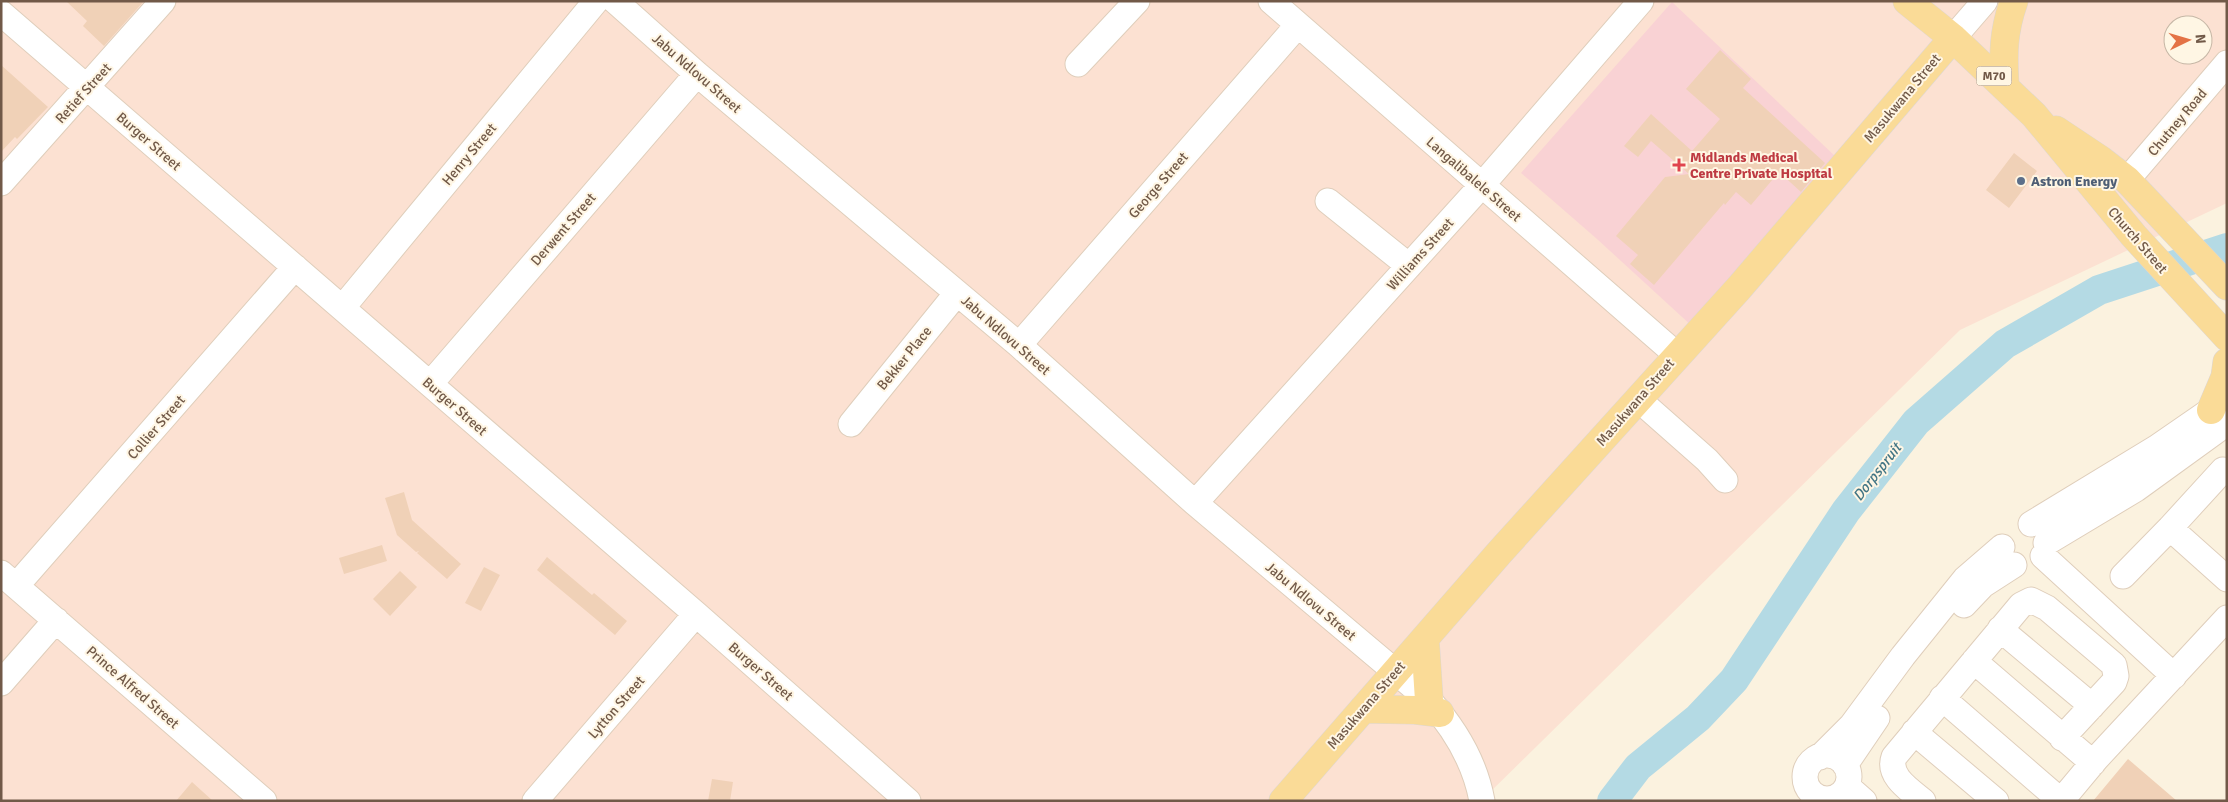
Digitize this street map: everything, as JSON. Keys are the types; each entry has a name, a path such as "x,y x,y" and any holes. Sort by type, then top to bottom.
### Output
{"main road":[{"name":"Church Street","path":"1907,1 1953,38 2034,115 2134,236 2226,341"},
{"path":"2005,86 2003,46 2006,21 2014,1"},
{"name":"Masukwana Street","path":"1283,801 1364,710 1395,670 1425,639 1500,552 1739,288 1953,38"},
{"name":"Church Street","path":"2034,115 2127,180 2227,286"},
{"path":"2222,411 2227,362"},
{"path":"1364,710 1415,710 1435,706 1425,639"}],"street":[{"name":"Retief Street","path":"1,183 88,88 163,1"},
{"name":"Henry Street","path":"343,307 596,1"},
{"name":"Jabu Ndlovu Street","path":"615,1 697,74 1019,345 1195,503 1395,670 1435,706 1464,749 1479,783 1482,801"},
{"path":"1078,64 1138,1"},
{"name":"Langalibalele Street","path":"1271,1 1677,355"},
{"name":"Williams Street","path":"1195,503 1482,185 1641,1"},
{"name":"Masukwana Street","path":"1953,38 1985,1"},
{"name":"Burger Street","path":"1,13 295,268 343,307 908,801"},
{"name":"George Street","path":"1019,345 1298,25"},
{"name":"Chutney Road","path":"2127,180 2227,63"},
{"name":"Derwent Street","path":"430,384 697,74"},
{"path":"1328,201 1408,266"},
{"name":"Collier Street","path":"9,579 295,268"},
{"name":"Bekker Place","path":"851,424 957,293"},
{"path":"1639,400 1707,460 1725,480"},
{"path":"2174,676 2040,541 2017,524 2010,528 2003,540 2008,556 2030,566 2040,541 2156,448 2222,411"},
{"path":"2123,576 2223,470"},
{"path":"2170,528 2227,579"},
{"path":"2008,556 1953,617 1864,734 1852,784 1839,796 1826,799 1810,797 1806,772 1808,766 1852,724 1902,656 1965,579 2008,556"},
{"name":"Prince Alfred Street","path":"9,579 264,801"},
{"path":"1924,801 1894,774 1892,767 1894,757 2024,602 2036,601 2047,608 2114,665 2116,676 2114,682 2062,738"},
{"name":"Lytton Street","path":"535,801 696,614"},
{"path":"1942,698 2061,801 2093,763 2227,618"},
{"path":"1,683 56,620"},
{"path":"2000,630 2092,706"},
{"path":"1974,661 2093,763"},
{"path":"1914,732 1996,801"},
{"path":"1820,756 1834,756 1852,784"}],"shaded area":[{"path":"1,1 2227,1 2227,203 1960,330 1481,801 1,801"},
{"name":"Midlands Medical Centre Private Hospital","path":"1672,2 1836,157 1693,327 1597,239 1521,173"}],"building":[{"path":"66,1 144,1 104,46 83,26 87,21"},
{"path":"1720,50 1751,79 1743,88 1825,163 1801,192 1779,172 1751,205 1736,192 1725,205 1724,203 1654,285 1630,264 1638,255 1616,236 1665,177 1689,174 1651,141 1638,157 1624,146 1651,114 1692,151 1720,119 1686,89"},
{"path":"1,65 48,107 17,139 15,137 1,152"},
{"path":"2014,153 2037,171 2009,208 1986,190"},
{"path":"404,492 412,520 461,564 447,579 417,553 419,551 416,552 397,535 385,498"},
{"path":"382,545 387,561 344,574 339,558"},
{"path":"547,557 592,595 594,593 627,621 615,635 537,570"},
{"path":"484,567 500,575 481,611 465,603"},
{"path":"400,571 417,587 390,616 373,599"},
{"path":"2128,759 2177,801 2093,801"},
{"path":"712,779 733,782 730,801 708,801"},
{"path":"192,782 213,801 176,801"}],"waterway":[{"name":"Dorpspruit","path":"1612,801 1638,767 1698,718 1734,680 1846,511 1916,422 2005,344 2099,290 2227,248"}],"place":[{"name":"Midlands Medical Centre Private Hospital","path":"1679,165"},
{"name":"Astron Energy","path":"2021,181"}]}
